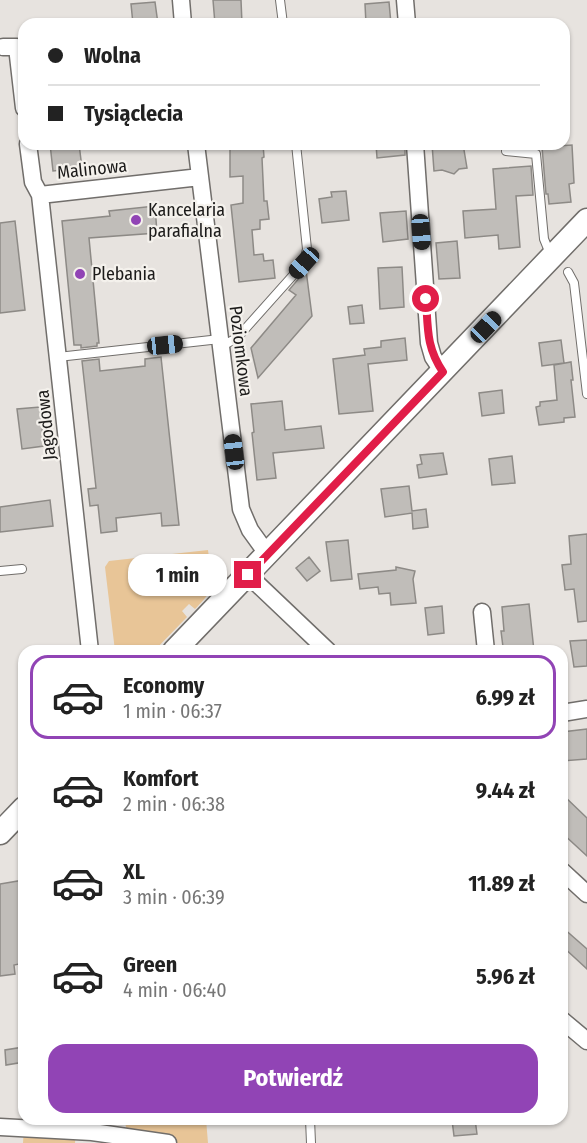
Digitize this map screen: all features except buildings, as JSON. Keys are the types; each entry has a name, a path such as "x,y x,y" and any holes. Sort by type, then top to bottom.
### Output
{"street":[{"path":"181,0 182,18"},
{"path":"405,0 406,18"},
{"path":"10,47 18,82"},
{"name":"Malinowa","path":"29,150 33,182 40,195 200,177"},
{"name":"Poziomkowa","path":"197,150 241,509 244,519 268,555"},
{"path":"415,150 429,343 433,357 443,372"},
{"name":"Jagodowa","path":"40,195 89,645"},
{"path":"180,645 587,220"},
{"path":"248,575 322,645"},
{"path":"482,612 485,645"},
{"path":"568,712 587,709"},
{"path":"0,833 18,814"},
{"path":"568,876 587,894"},
{"path":"568,1025 587,1041"},
{"path":"0,1127 93,1132 168,1143"}],"lane":[{"path":"280,0 282,18"},
{"path":"58,357 220,343 238,337 304,263 307,249 297,150"},
{"path":"506,151 536,154 544,239 552,256"},
{"path":"568,272 574,283 587,393"},
{"path":"0,571 22,569"},
{"path":"310,1125 311,1143"}],"shaded area":[{"path":"208,550 212,577 211,588 195,609 189,604 182,611 187,617 160,645 114,645 105,567 109,561"},
{"path":"126,1125 206,1125 208,1143 168,1143 127,1137"},
{"path":"24,1128 76,1131 75,1143 23,1143"}],"place":[{"name":"Kancelaria parafialna","path":"136,220"},
{"name":"Plebania","path":"80,274"}],"route":[{"path":"248,575 443,372 433,357 429,343 426,299"}]}
